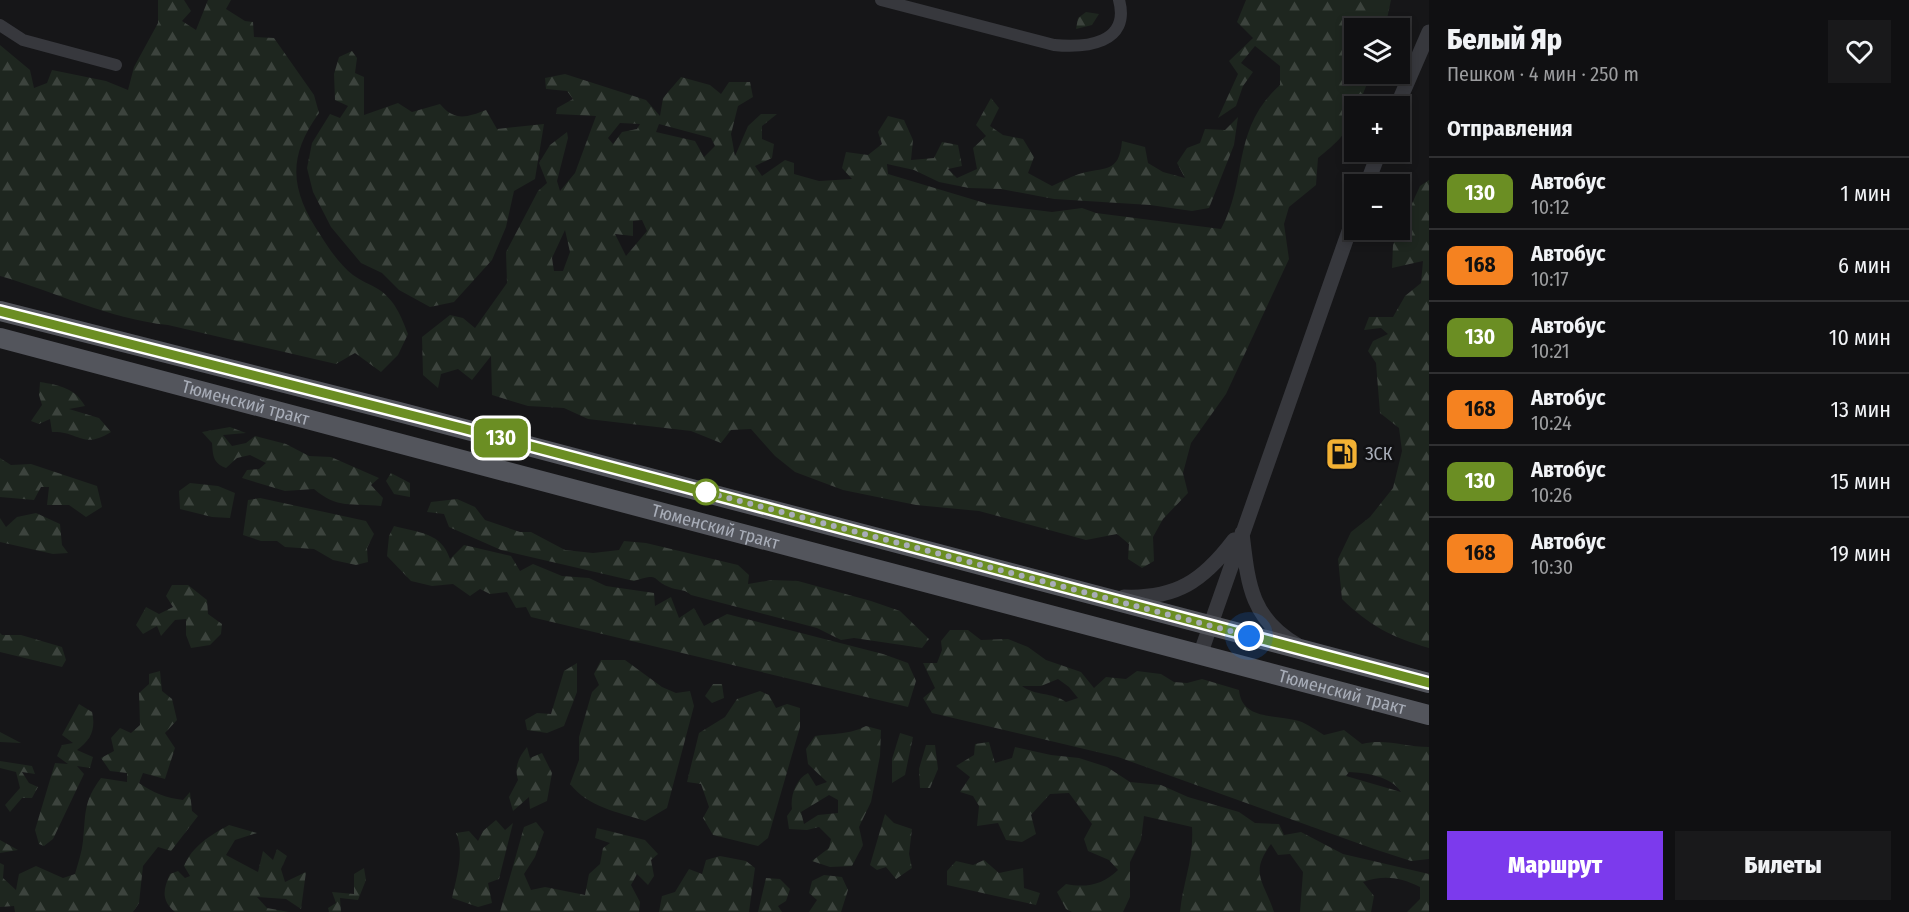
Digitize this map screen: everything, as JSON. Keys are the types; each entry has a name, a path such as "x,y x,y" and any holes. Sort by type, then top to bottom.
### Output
{"main road":[{"name":"Тюменский тракт","path":"0,311 1105,596 1209,626 1429,683"},
{"name":"Тюменский тракт","path":"0,338 1429,715"}],"street":[{"path":"881,0 1054,45 1072,47 1088,46 1107,38 1121,18 1119,0"},
{"path":"0,25 23,40 116,65"},
{"path":"1401,96 1429,32"},
{"path":"1200,654 1346,240"},
{"path":"1105,596 1149,598 1182,587 1198,579 1220,559 1242,530"},
{"path":"1242,530 1249,587 1257,606 1281,634 1310,652"}],"green space":[{"path":"158,0 184,0 191,11 182,21 196,30 208,0 231,0 226,9 245,21 253,22 254,37 274,38 314,95 319,113 301,145 297,160 298,189 311,220 336,257 353,275 384,293 393,303 403,321 408,334 398,355 381,372 355,353 336,364 125,317 0,276 0,45 30,70 34,88 47,83 52,70 106,81 128,90 134,67 158,23"},
{"path":"1246,0 1391,0 1387,18 1344,18 1344,84 1367,84 1362,96 1344,96 1344,133 1318,158 1316,185 1289,207 1284,224 1289,259 1226,394 1191,443 1183,473 1188,493 1163,519 1153,537 1154,561 1142,568 1128,559 1129,544 1117,534 1086,540 979,511 916,505 843,490 795,472 775,456 751,429 731,430 721,443 691,431 588,419 564,408 528,406 492,395 491,356 472,380 458,369 441,374 438,388 423,375 422,337 450,315 463,318 475,328 507,283 506,252 538,191 547,183 539,163 550,145 567,132 568,138 557,181 560,191 575,173 596,116 556,114 557,108 573,99 567,91 546,89 545,78 565,74 646,100 660,116 663,98 681,77 710,85 721,94 729,82 750,82 753,97 738,106 731,134 735,156 748,126 761,114 777,114 762,126 762,139 774,144 772,158 755,166 762,176 785,160 794,163 794,174 819,181 852,179 842,168 846,152 868,155 882,144 878,132 888,116 904,120 913,140 911,160 934,158 942,142 958,145 962,166 948,169 957,178 977,169 973,148 986,136 976,125 991,98 999,108 990,126 1003,135 1023,139 1034,157 1028,173 1052,186 1079,174 1114,164 1118,159 1122,141 1145,147 1148,163 1163,172 1185,178 1177,163 1187,148 1200,143 1205,129 1225,130 1238,117 1234,145 1209,208 1192,211 1150,205 1054,199 1001,189 969,188 939,182 914,170 887,164 888,174 988,204 1052,212 1082,208 1096,213 1221,229 1235,192 1242,155 1254,119 1280,85 1280,66 1255,46 1241,63 1253,72 1243,86 1236,106 1218,118 1238,74 1229,61 1253,38 1237,22","holes":["620,123 640,124 637,129 622,132 613,144 608,138","659,124 711,138 715,146 704,157 695,141 656,132","642,220 647,231 626,256 615,234 633,236 633,221","565,230 570,252 563,271 554,271 552,258"]},
{"path":"1086,12 1099,14 1092,25 1076,29 1078,18"},
{"path":"352,51 357,58 355,73 364,77 364,115 398,103 412,112 440,104 450,113 461,116 486,110 497,129 544,124 535,179 514,191 506,227 492,260 454,302 430,307 399,290 382,273 361,263 331,227 313,192 307,168 312,143 330,114 340,118 348,106 335,100 334,74 339,57"},
{"path":"1429,180 1429,648 1403,640 1382,630 1342,599 1338,559 1351,532 1370,517 1393,488 1402,451 1399,428 1380,413 1376,363 1368,351 1373,341 1388,334 1381,328 1364,330 1369,317 1393,317 1405,296 1421,283 1423,261 1392,268 1395,240 1410,240 1410,208 1420,186"},
{"path":"40,382 71,391 85,406 69,409 99,418 111,432 87,440 61,432 52,432 50,419 39,424 31,421 42,405 39,395"},
{"path":"230,427 246,433 223,435 232,446 246,443 255,436 286,444 309,456 331,457 379,478 371,485 383,498 381,506 338,502 330,500 314,489 285,491 242,478 247,470 259,469 266,463 250,455 237,458 226,468 218,464 214,458 212,443 202,432"},
{"path":"0,458 11,465 31,464 97,486 102,507 86,517 69,505 47,505 49,487 41,487 34,500 0,497"},
{"path":"391,473 410,483 410,497 394,494 386,481"},
{"path":"190,483 218,486 235,493 230,518 212,517 180,509 179,491"},
{"path":"260,498 366,521 374,534 367,548 368,562 356,565 333,560 314,549 285,547 277,541 261,541 243,535 248,500"},
{"path":"457,499 475,507 485,520 520,532 531,532 565,550 593,553 619,550 624,541 646,543 738,565 749,575 748,584 772,580 798,581 871,601 900,611 929,639 922,648 854,638 841,640 817,628 691,595 669,587 652,577 634,581 501,550 449,527 444,514 427,512 431,502"},
{"path":"36,513 60,524 62,545 68,553 53,554 0,542 0,518 6,527 17,517"},
{"path":"394,526 420,532 435,539 441,543 450,559 464,545 511,556 520,571 533,564 562,576 589,578 606,586 654,593 655,606 671,597 679,618 694,608 704,626 727,614 883,654 908,663 916,681 908,707 531,617 526,607 516,608 507,592 490,594 480,589 470,596 453,584 432,586 411,581 387,556 389,536"},
{"path":"172,585 188,585 207,600 208,614 222,624 221,634 210,645 191,648 186,635 186,619 175,620 161,636 157,626 143,634 136,625 146,607 159,614 173,607 166,596"},
{"path":"950,630 968,630 981,640 1008,639 1028,647 1046,660 1081,672 1094,688 1106,677 1126,679 1137,671 1161,674 1174,682 1187,683 1202,679 1239,690 1241,700 1253,712 1299,721 1324,735 1344,730 1362,744 1387,742 1429,747 1429,859 1411,861 1374,849 1118,757 932,713 923,698 935,688 923,663 937,663 942,650 941,641","holes":["1058,679 1078,698 1066,702 1022,686 1041,686","1349,772 1385,779 1401,792 1346,776"]},
{"path":"0,633 2,635 21,635 62,647 66,660 62,667 0,652"},
{"path":"601,660 625,660 662,687 676,693 690,691 694,706 667,808 645,821 595,803 577,792 570,784 579,760 579,737 592,692 599,685 594,674"},
{"path":"577,663 577,692 564,726 547,733 527,730 525,720 537,713 551,714 564,671"},
{"path":"160,671 162,691 172,699 177,720 165,733 175,748 165,779 143,773 139,783 155,792 177,799 183,800 190,792 192,811 198,816 171,851 158,847 143,866 139,903 133,912 15,912 14,906 0,907 0,863 4,865 3,878 16,890 19,874 36,866 63,878 75,874 81,853 86,808 95,786 101,778 127,782 127,773 110,771 101,758 114,751 111,738 120,728 131,733 140,725 139,693 149,684 149,674"},
{"path":"713,684 722,684 724,698 712,703 705,696"},
{"path":"760,691 769,695 776,708 787,704 800,708 800,727 768,838 758,846 713,835 703,818 709,807 701,784 687,782 699,733 725,717 737,699"},
{"path":"79,704 92,712 93,729 86,742 77,750 93,757 90,768 77,766 84,774 53,839 44,846 39,844 35,830 55,763 68,764 57,756 62,745 73,743 62,735"},
{"path":"866,726 881,730 880,756 871,802 859,827 863,845 852,866 830,867 812,861 829,848 831,839 819,827 807,830 789,829 787,816 792,809 792,799 800,779 808,773 816,786 827,782 808,764 806,749 815,736","holes":["829,795 838,800 838,813 818,815 804,824 801,812"]},
{"path":"0,732 21,743 0,742"},
{"path":"900,733 913,737 905,775 892,783 892,759"},
{"path":"989,742 995,763 1012,758 1015,747 1079,758 1107,767 1130,782 1161,785 1188,797 1239,812 1255,823 1279,824 1284,835 1301,832 1343,854 1429,874 1429,912 1407,912 1420,899 1420,887 1398,879 1378,878 1363,882 1374,896 1371,912 1300,912 1303,872 1290,854 1278,855 1271,844 1261,863 1260,878 1274,912 1180,912 1190,860 1192,827 1144,816 1141,840 1130,862 1130,897 1123,912 1072,912 1066,909 1057,892 1066,884 1080,886 1100,882 1118,870 1109,860 1088,851 1084,839 1092,824 1069,793 1050,794 1031,815 1036,834 1022,842 1006,840 998,823 977,826 979,806 973,796 960,792 970,777 956,766 974,755 975,744"},
{"path":"926,745 935,745 938,769 930,788 920,788 919,769"},
{"path":"527,747 530,758 542,753 552,773 547,801 530,809 529,797 513,811 509,797 518,780 518,762"},
{"path":"0,761 32,766 35,774 22,772 29,783 38,787 32,798 22,798 10,812 5,805 20,788 16,772 0,768"},
{"path":"885,814 894,823 912,829 909,854 912,868 896,879 886,867 877,870 870,865"},
{"path":"496,820 505,830 513,823 499,879 488,883 492,903 478,907 452,898 460,857 456,833 469,831 478,841 483,831"},
{"path":"536,822 544,832 535,857 524,874 531,890 545,887 585,895 589,874 600,864 603,848 610,843 595,838 597,828 645,840 658,854 651,860 654,876 648,885 637,874 631,885 640,902 639,912 500,912 524,827"},
{"path":"229,825 257,833 235,840 226,855 258,872 263,851 273,860 277,849 287,856 281,869 285,882 306,872 301,909 286,899 257,897 267,908 289,912 175,912 170,908 165,894 170,874 178,871 185,878 190,876 184,866 187,859 209,837"},
{"path":"0,840 18,850 0,853"},
{"path":"720,856 746,861 755,868 749,912 659,912 662,896 675,892 689,869 702,874 706,860"},
{"path":"984,860 999,873 1023,868 1024,888 1040,893 1036,905 947,885 947,871 956,861 973,865"},
{"path":"364,868 366,880 358,900 340,898 341,912 329,912 328,908 336,903 332,892 354,894 354,874"},
{"path":"824,875 842,877 848,890 841,912 809,912 817,900 809,893 812,881"},
{"path":"766,878 780,879 790,889 786,901 778,906 782,912 758,912"}],"bus line":[{"name":"130","path":"0,311 462,428 1429,683"}],"place":[{"name":"ЗСК","path":"1342,454"}],"route":[{"path":"706,492 702,491 1249,636"}]}
